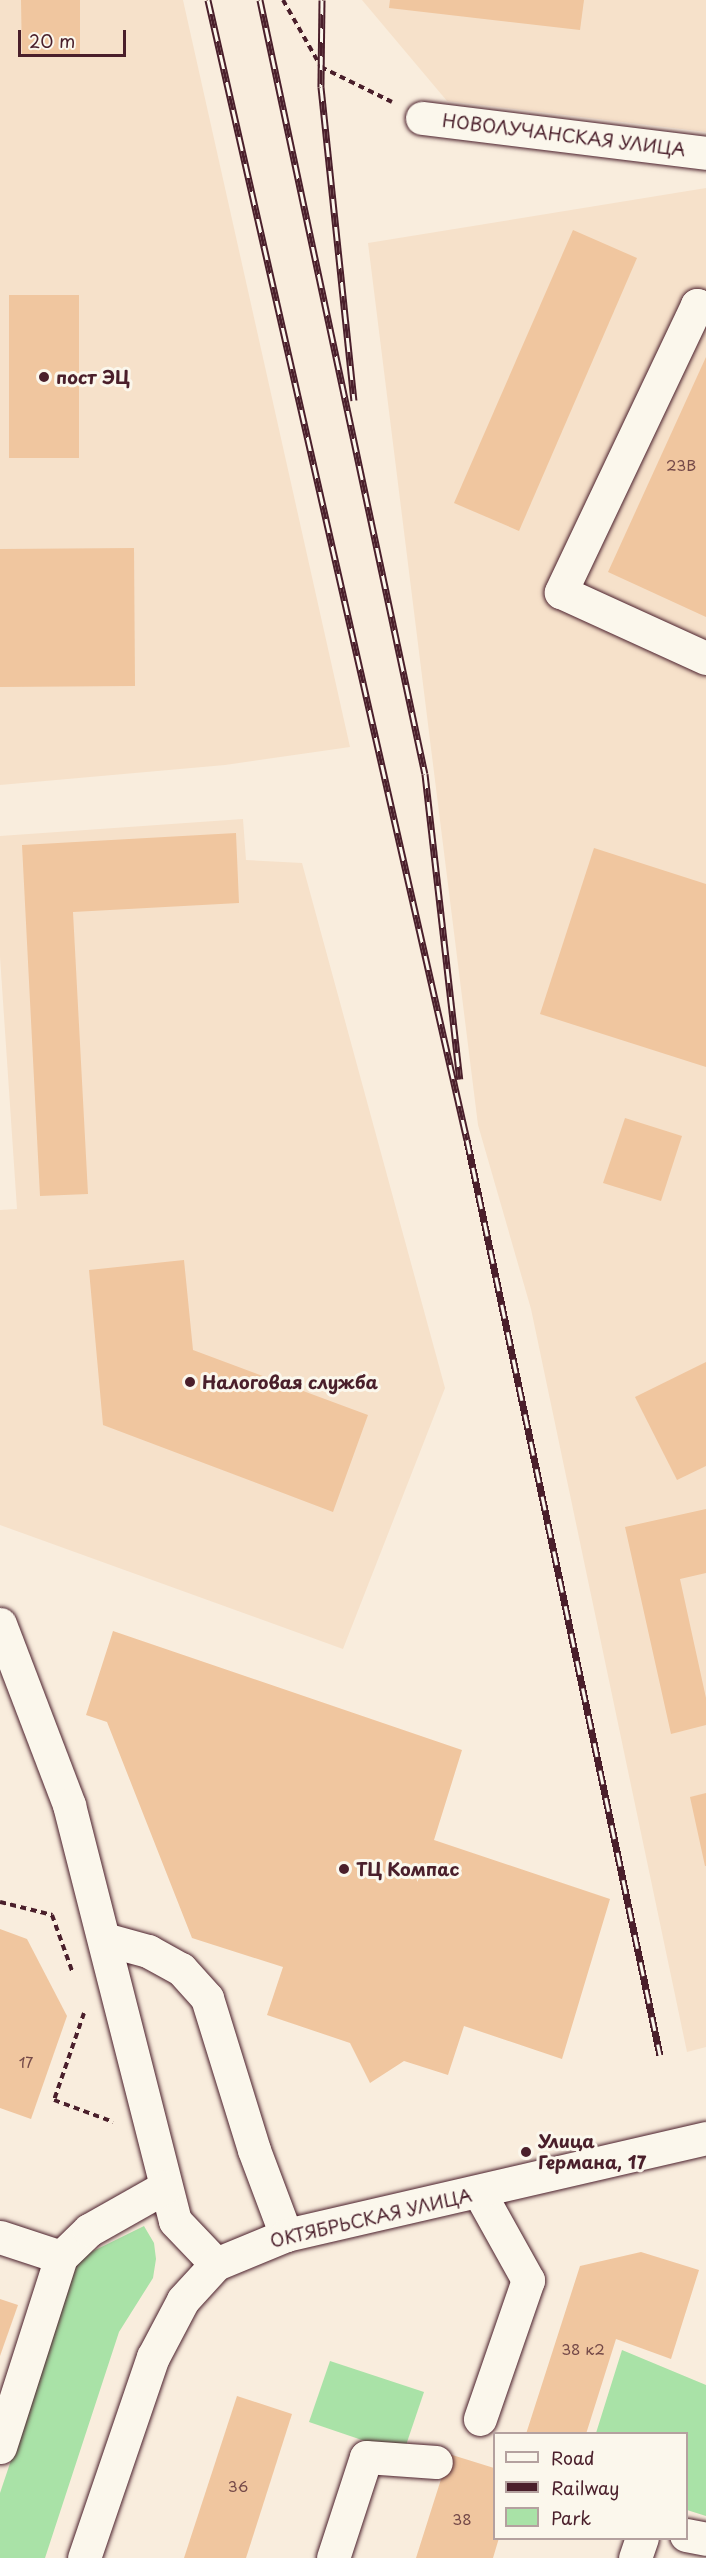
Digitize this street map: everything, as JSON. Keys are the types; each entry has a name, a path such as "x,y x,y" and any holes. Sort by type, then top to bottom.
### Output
{"main road":[{"name":"НОВОЛУЧАНСКАЯ УЛИЦА","path":"422,118 706,153"},
{"path":"706,309 697,305 561,592 706,658"},
{"path":"0,1624 69,1805 175,2221 216,2264"},
{"path":"104,1940 148,1952 181,1969 207,1998 254,2150 286,2235"},
{"name":"ОКТЯБРЬСКАЯ УЛИЦА","path":"84,2558 157,2349 183,2300 216,2264 286,2235 706,2138"},
{"path":"0,2447 61,2258 89,2230 165,2187"},
{"path":"479,2192 528,2280 480,2419"},
{"path":"0,2237 61,2258"},
{"path":"333,2558 366,2457 436,2462"},
{"path":"688,2535 706,2539"},
{"path":"635,2558 641,2540"}],"path":[{"path":"283,0 321,67 422,118"},
{"path":"0,1902 52,1915 75,1978"},
{"path":"89,2021 86,2010 54,2100 117,2124 114,2113"}],"shaded area":[{"path":"0,0 183,0 350,747 225,765 0,785"},
{"path":"362,0 706,0 706,132 447,101"},
{"path":"706,188 706,2047 687,2052 531,1309 478,1125 368,243"},
{"path":"243,819 246,860 302,863 445,1388 343,1649 0,1525 0,1210 17,1209 0,957 0,836"}],"green space":[{"path":"144,2226 154,2243 156,2259 153,2278 119,2332 45,2558 0,2558 0,2493 79,2258"},
{"path":"622,2350 706,2385 706,2516 688,2510 688,2432 596,2432"},
{"path":"330,2361 424,2392 403,2454 309,2422"}],"building":[{"path":"21,0 80,0 80,56 22,57"},
{"path":"390,0 584,0 580,30 389,8"},
{"path":"573,230 637,258 519,531 454,503"},
{"name":"пост ЭЦ","path":"9,295 79,295 79,458 9,458"},
{"path":"706,357 706,617 608,572"},
{"path":"134,548 135,686 0,687 0,549"},
{"path":"236,833 239,903 73,912 88,1194 40,1196 22,845"},
{"path":"594,848 706,884 706,1067 540,1014"},
{"path":"625,1118 682,1136 661,1201 603,1183"},
{"name":"Налоговая служба","path":"184,1260 193,1350 368,1415 333,1512 103,1425 89,1270"},
{"path":"706,1362 706,1466 677,1480 635,1397"},
{"path":"706,1509 706,1573 680,1579 706,1698 706,1725 671,1734 625,1527"},
{"name":"ТЦ Компас","path":"113,1631 462,1750 434,1840 610,1899 562,2059 464,2026 448,2075 404,2061 370,2083 350,2043 267,2015 283,1967 192,1938 107,1722 86,1715"},
{"path":"706,1793 706,1866 705,1866 690,1797"},
{"path":"0,1929 27,1939 67,2016 31,2119 0,2108"},
{"path":"641,2252 699,2270 671,2359 616,2339 587,2432 527,2432 580,2266"},
{"path":"0,2299 18,2305 0,2356"},
{"path":"237,2396 292,2414 246,2558 184,2558"},
{"path":"449,2454 493,2468 493,2540 498,2540 493,2558 416,2558"}],"railway":[{"path":"208,0 467,1140 660,2055"},
{"path":"260,0 425,774 460,1079"},
{"path":"322,0 321,87 354,400"}],"place":[{"name":"пост ЭЦ","path":"44,377"},
{"name":"Налоговая служба","path":"190,1382"},
{"name":"ТЦ Компас","path":"344,1869"},
{"name":"Улица Германа, 17","path":"526,2152"}]}
